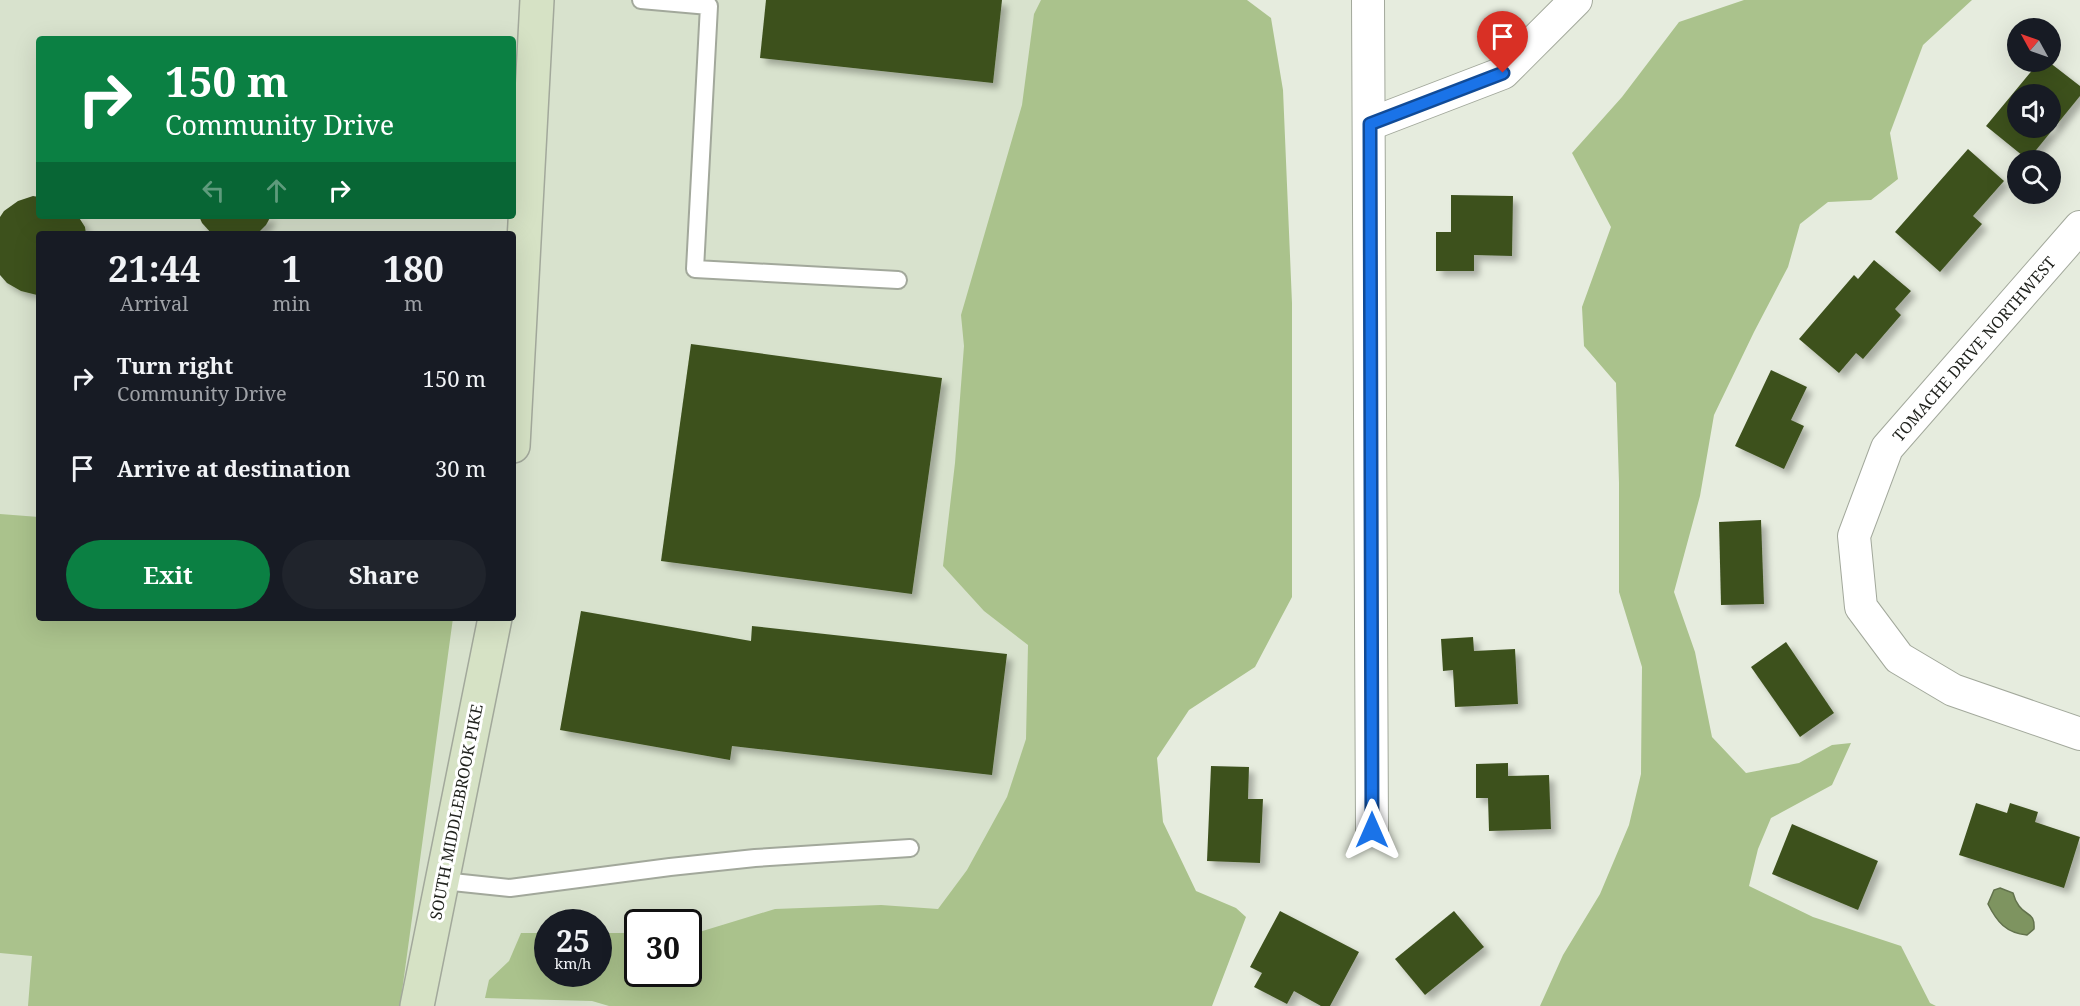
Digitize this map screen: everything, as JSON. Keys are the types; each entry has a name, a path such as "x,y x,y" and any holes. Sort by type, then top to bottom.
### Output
{"main road":[{"path":"516,390 537,0"},
{"name":"SOUTH MIDDLEBROOK PIKE","path":"417,1006 494,621"}],"street":[{"path":"1368,0 1372,830"},
{"path":"1370,124 1503,73 1576,0"},
{"name":"TOMACHE DRIVE NORTHWEST","path":"2080,227 1887,448 1854,536 1861,607 1899,658 1953,690 2080,734"}],"lane":[{"path":"641,0 709,3 695,269 898,280"},
{"path":"443,882 510,888 755,858 910,848"}],"shaded area":[{"path":"0,0 1135,0 1025,1006 0,1006"},
{"path":"1041,0 1247,0 1271,18 1283,90 1292,303 1292,597 1255,667 1189,710 1157,758 1163,822 1196,891 1236,908 1246,917 1212,1006 609,1006 592,1001 485,998 489,980 509,961 521,933 534,933 534,987 612,987 612,933 624,933 624,987 702,987 702,931 775,909 881,905 938,909 967,870 1007,797 1026,739 1028,645 984,611 943,566 955,463 964,346 961,315 1022,105 1034,14"},
{"path":"1744,0 1972,0 1923,45 1890,133 1898,179 1871,200 1828,202 1800,224 1788,267 1714,415 1700,496 1674,592 1695,652 1712,737 1746,773 1799,763 1832,745 1851,743 1832,785 1771,818 1758,849 1749,886 1813,917 1901,946 1930,1003 1936,1006 1540,1006 1563,955 1600,894 1629,825 1641,774 1642,667 1619,592 1616,383 1584,346 1582,307 1611,227 1572,153 1622,97 1679,22"},
{"path":"0,514 36,517 36,621 453,621 400,1006 28,1006 32,956 0,953"},
{"path":"2000,888 2013,893 2019,906 2032,917 2034,929 2027,935 2013,932 2003,926 1991,910 1988,904 1994,890"}],"building":[{"path":"766,0 1002,0 993,83 760,58"},
{"path":"2061,71 2080,86 2080,96 2061,119 2061,84 2021,84 2031,72"},
{"path":"2007,101 2007,138 2046,138 2036,150 2016,150 1986,126"},
{"path":"1968,149 2004,181 1973,216 1982,224 1940,272 1895,232"},
{"path":"1451,195 1513,196 1512,256 1474,255 1474,271 1436,271 1436,232 1451,232"},
{"path":"36,196 36,219 80,219 85,227 86,231 36,231 36,295 21,291 7,283 0,275 0,217 4,211 18,201"},
{"path":"200,219 269,219 260,231 209,231"},
{"path":"1874,260 1911,291 1895,309 1901,315 1863,359 1856,353 1839,373 1799,339 1854,275 1858,279"},
{"path":"691,344 942,378 912,594 661,561"},
{"path":"1771,370 1807,387 1791,420 1804,426 1784,469 1735,446"},
{"path":"1761,520 1764,604 1721,605 1719,522"},
{"path":"581,611 751,641 752,626 1007,654 992,775 732,746 730,760 560,730"},
{"path":"1473,637 1474,651 1515,649 1518,704 1455,707 1453,670 1443,671 1441,639"},
{"path":"1786,642 1834,713 1800,737 1751,667"},
{"path":"1508,763 1508,776 1549,775 1551,829 1489,831 1488,798 1476,798 1476,764"},
{"path":"1211,766 1249,767 1248,799 1263,799 1260,863 1207,861"},
{"path":"1976,803 2007,813 2010,803 2038,812 2035,822 2080,837 2064,888 1959,855"},
{"path":"1792,824 1878,861 1858,910 1772,874"},
{"path":"1280,911 1359,952 1330,1006 1321,1006 1294,991 1287,1004 1254,987 1262,973 1250,967"},
{"path":"1454,911 1484,947 1425,995 1395,959"}],"route":[{"path":"1372,830 1370,124 1503,73"}]}
